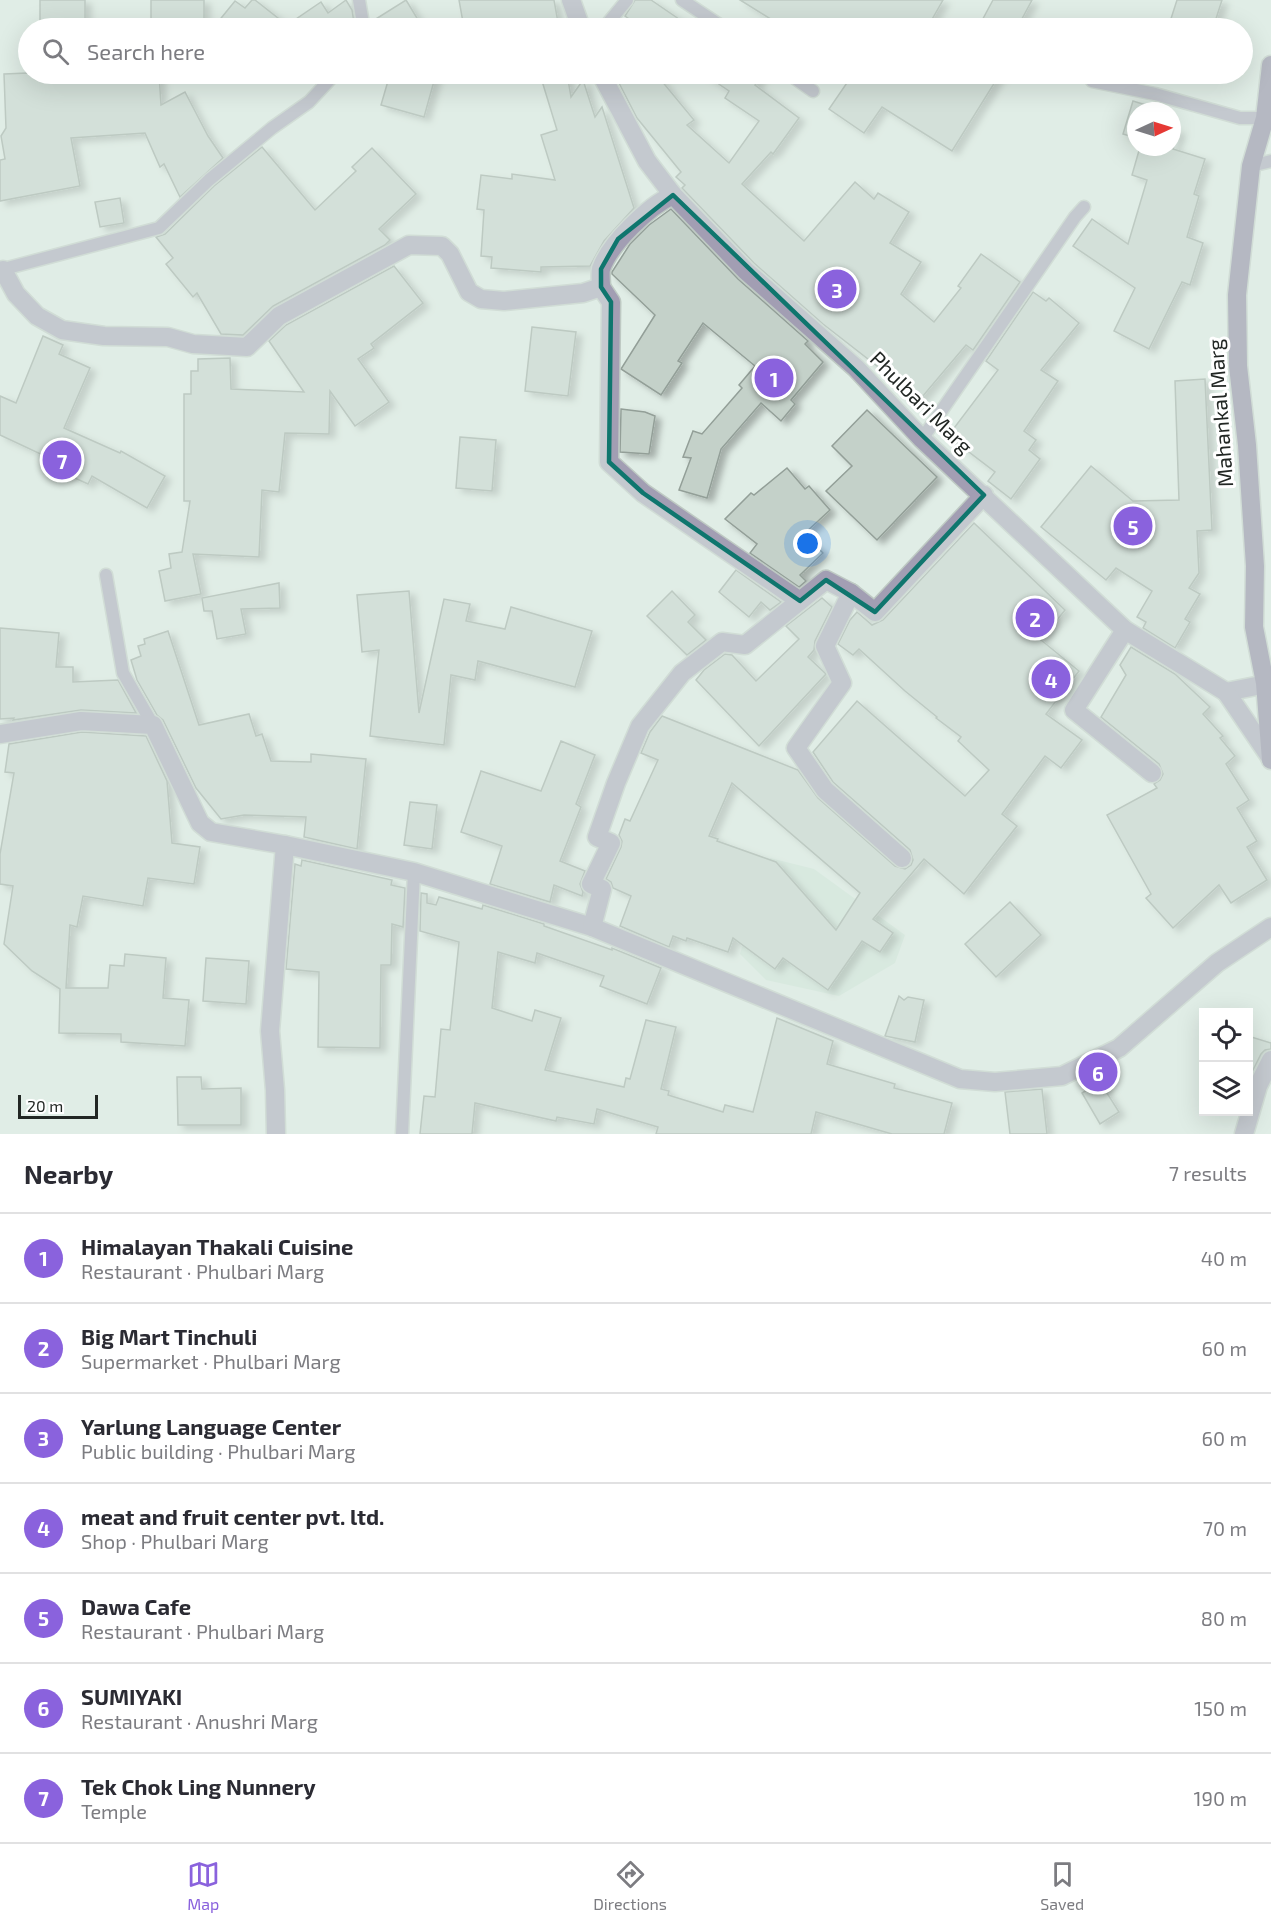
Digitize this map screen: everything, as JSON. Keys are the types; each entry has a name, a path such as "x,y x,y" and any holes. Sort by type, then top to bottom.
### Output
{"main road":[{"name":"Mahankal Marg","path":"1271,65 1265,118 1251,166 1237,295 1238,366 1247,445 1255,566 1254,627 1268,683 1271,758"}],"street":[{"path":"571,0 577,18"},
{"name":"Phulbari Marg","path":"606,84 647,161 673,195 746,271 856,368 922,439 1125,630 1226,692"},
{"path":"673,195 659,201 618,239 601,269 601,288 611,302 609,462 643,494 800,601"},
{"path":"1,270 16,294 37,316 62,330 104,336 168,337 193,344 223,347 248,347 279,316 409,246 442,246 450,254 469,292 481,299 504,301 584,293 601,288"},
{"path":"592,927 602,889 591,884 611,843 597,837 616,783 640,726 682,673 722,642 745,645 826,580 851,593 875,612 984,495"},
{"path":"851,593 825,646 842,683 796,748 825,790 902,858"},
{"path":"1125,630 1074,710 1152,773"},
{"path":"1268,683 1226,692 1271,758"},
{"path":"0,734 81,721 153,724 200,823 211,832 414,872 592,927 960,1079 995,1082 1062,1076 1119,1048 1216,963 1271,927"},
{"path":"276,1134 270,1031 285,845"},
{"path":"1244,1134 1258,1086 1271,1060"}],"lane":[{"path":"359,0 362,18"},
{"path":"612,18 627,0"},
{"path":"682,0 708,18"},
{"path":"1,270 159,228 218,173 272,128 309,102 326,84"},
{"path":"803,84 813,91"},
{"path":"1107,84 1155,94 1240,118 1265,118"},
{"path":"1251,166 1271,161"},
{"path":"922,439 1084,207"},
{"path":"106,575 123,673 153,724"},
{"path":"402,1134 414,872"}],"highlighted area":[{"path":"673,195 984,495 875,612 826,580 800,601 643,493 609,462 611,302 601,287 601,269 618,239"}],"shaded area":[{"path":"770,858 814,869 905,935 895,963 839,996 766,980 740,954 749,921 751,888"}],"building":[{"path":"40,0 85,0 85,18 40,18"},
{"path":"151,0 204,0 204,18 151,18"},
{"path":"252,0 255,0 278,18 221,18 235,1 245,8"},
{"path":"346,0 352,10 353,18 297,18 321,2 328,13"},
{"path":"406,0 417,18 377,18"},
{"path":"459,0 554,0 557,18 462,18"},
{"path":"635,0 651,0 677,18 628,18 625,16"},
{"path":"740,0 943,0 933,18 769,18"},
{"path":"993,0 1032,0 1022,18 983,18"},
{"path":"1177,0 1222,0 1216,18 1171,18"},
{"path":"18,73 18,84 160,84 161,105 185,92 208,136 223,158 180,197 164,164 160,167 145,133 71,138 80,186 0,201 0,160 5,159 1,136 6,128 4,74"},
{"path":"387,84 433,84 424,117 381,105"},
{"path":"543,84 569,84 571,97 580,84 584,84 595,117 602,107 634,208 604,241 590,266 541,267 541,272 491,268 492,257 481,256 484,210 477,209 481,175 512,179 512,174 555,180 541,135 557,130"},
{"path":"620,84 664,84 694,120 687,125 729,163 759,121 725,98 729,91 719,84 756,84 799,118 773,154 771,152 742,184 804,241 855,182 874,199 878,193 909,212 890,243 921,262 901,294 934,322 961,288 958,286 981,254 1020,282 973,350 966,345 917,403 881,372 882,370 823,324 754,263 682,188 685,185 676,177 681,172 637,118"},
{"path":"846,84 994,84 952,151 882,107 864,133 829,109"},
{"path":"1127,121 1127,135 1123,134"},
{"path":"262,147 315,210 356,171 352,167 372,148 416,194 379,229 390,240 385,245 273,306 243,335 221,334 197,293 193,297 166,264 173,258 156,237 165,234 214,186"},
{"path":"1181,152 1205,159 1194,194 1199,196 1187,237 1203,243 1190,285 1182,282 1149,349 1114,331 1135,288 1073,246 1092,219 1128,244 1147,180 1132,175 1137,156 1181,156"},
{"path":"120,198 124,223 100,227 95,202"},
{"path":"671,209 738,279 808,341 805,344 823,362 791,400 795,404 781,421 761,403 721,449 707,498 679,490 691,458 683,457 693,431 702,434 742,388 739,385 755,366 703,323 678,361 682,363 661,395 621,369 655,315 612,272 630,244 649,225"},
{"path":"394,266 423,303 371,344 374,348 358,359 389,402 355,426 330,391 329,434 285,433 279,492 262,490 259,557 193,554 201,594 165,601 159,571 171,568 169,554 182,552 190,501 184,501 184,394 191,394 191,371 198,371 198,359 230,358 231,389 304,392 269,341 286,325"},
{"path":"1033,292 1046,301 1049,298 1079,323 1041,370 1058,381 1024,431 1036,440 1029,450 1040,459 1011,499 988,481 995,472 948,436 998,370 986,361"},
{"path":"532,327 576,332 568,396 525,391"},
{"path":"43,336 63,345 59,354 90,368 64,428 120,453 121,451 165,476 147,508 92,476 88,484 57,470 60,463 0,435 0,396 16,403"},
{"path":"1205,379 1212,530 1197,531 1199,573 1189,588 1200,594 1185,619 1190,622 1175,648 1143,628 1146,622 1137,617 1152,591 1116,568 1106,580 1041,527 1091,466 1133,501 1179,500 1175,381"},
{"path":"621,409 645,412 655,416 649,454 620,452"},
{"path":"867,410 937,477 877,540 826,491 852,466 832,446"},
{"path":"460,437 496,440 492,491 456,488"},
{"path":"787,468 805,489 809,486 830,510 804,534 823,553 800,575 806,581 799,587 750,553 757,544 725,519 751,493 754,495"},
{"path":"974,523 1065,610 1041,640 1079,671 1046,714 1082,740 1061,768 1045,756 1002,814 1017,826 964,894 924,859 873,919 893,933 880,952 862,941 828,990 783,958 775,969 733,938 728,952 687,938 686,941 673,936 669,947 620,926 631,896 613,888 611,882 606,879 621,847 622,841 619,835 625,819 630,821 658,760 641,753 650,732 662,716 798,770 818,798 895,866 905,869 911,865 913,860 910,850 833,782 813,752 857,701 965,796 989,770 958,741 961,737 936,718 859,649 853,655 838,644 850,620 857,612 872,625 883,620","holes":["732,783 860,893 836,930 776,862 709,836"]},
{"path":"736,570 781,602 770,610 761,602 749,617 719,592"},
{"path":"279,583 280,608 241,609 246,634 217,639 212,611 204,611 202,598"},
{"path":"409,591 419,713 444,599 470,604 466,621 505,629 511,607 592,631 575,687 478,661 475,680 451,675 444,745 370,736 379,650 362,652 357,595"},
{"path":"672,591 695,615 688,622 706,640 687,655 647,616"},
{"path":"822,598 832,607 815,641 814,650 808,657 826,674 759,746 696,680 704,670 725,654 732,655 756,681 799,639 786,626"},
{"path":"0,628 59,633 56,667 73,667 73,682 118,680 136,713 81,710 13,720 14,718 0,719"},
{"path":"168,631 199,725 249,714 256,736 262,734 271,761 311,762 311,754 366,759 357,849 304,837 306,817 244,815 221,819 196,788 163,720 157,715 137,680 131,660 141,656 138,646 145,644 144,639"},
{"path":"1131,647 1175,674 1210,707 1203,714 1223,736 1220,738 1235,756 1226,764 1249,800 1237,808 1257,841 1247,847 1267,880 1231,903 1219,885 1173,928 1146,898 1151,894 1107,815 1157,788 1154,784 1163,774 1159,764 1101,717 1126,675 1120,665"},
{"path":"82,732 146,736 167,781 172,843 200,847 194,884 148,878 143,906 83,896 77,927 70,925 66,988 108,988 110,965 124,966 125,954 166,958 163,998 189,1000 185,1046 121,1042 121,1034 59,1033 60,989 32,971 4,944 13,886 0,884 0,854 14,773 5,772 9,744"},
{"path":"561,741 595,755 576,804 581,807 560,861 585,871 580,884 582,896 554,885 550,902 490,884 502,846 461,832 481,771 541,791"},
{"path":"410,802 437,805 432,849 404,845"},
{"path":"302,860 392,880 391,885 405,888 403,927 392,924 391,965 381,965 380,1048 318,1047 319,972 286,969 295,864 301,866"},
{"path":"421,893 427,894 427,903 436,905 439,897 482,909 483,905 544,924 544,926 612,950 612,948 661,968 647,1004 600,986 604,976 537,953 535,963 498,952 492,1008 532,1021 535,1010 561,1018 545,1070 624,1087 626,1078 630,1079 646,1020 676,1027 661,1089 669,1091 668,1095 723,1112 725,1105 753,1112 777,1018 833,1041 827,1064 895,1084 894,1088 952,1103 944,1134 892,1134 816,1112 811,1134 656,1134 658,1127 597,1109 594,1124 557,1117 556,1121 475,1103 472,1134 420,1134 424,1096 435,1097 441,1029 450,1030 459,942 420,931"},
{"path":"1010,902 1041,935 996,977 965,944"},
{"path":"206,958 249,961 246,1004 203,1001"},
{"path":"899,996 904,1000 908,997 924,1000 915,1042 885,1036"},
{"path":"1253,1038 1271,1043 1271,1049 1261,1054 1253,1070"},
{"path":"177,1077 201,1077 202,1089 241,1088 241,1125 178,1125"},
{"path":"1100,1082 1119,1112 1100,1124 1082,1093"},
{"path":"1042,1089 1047,1134 1010,1134 1005,1092"}],"place":[{"name":"Yarlung Language Center","path":"837,289"},
{"name":"Himalayan Thakali Cuisine","path":"774,378"},
{"name":"Tek Chok Ling Nunnery","path":"62,460"},
{"name":"Dawa Cafe","path":"1133,526"},
{"name":"Big Mart Tinchuli","path":"1035,618"},
{"name":"meat and fruit center pvt. ltd.","path":"1051,679"},
{"name":"SUMIYAKI","path":"1098,1072"}]}
